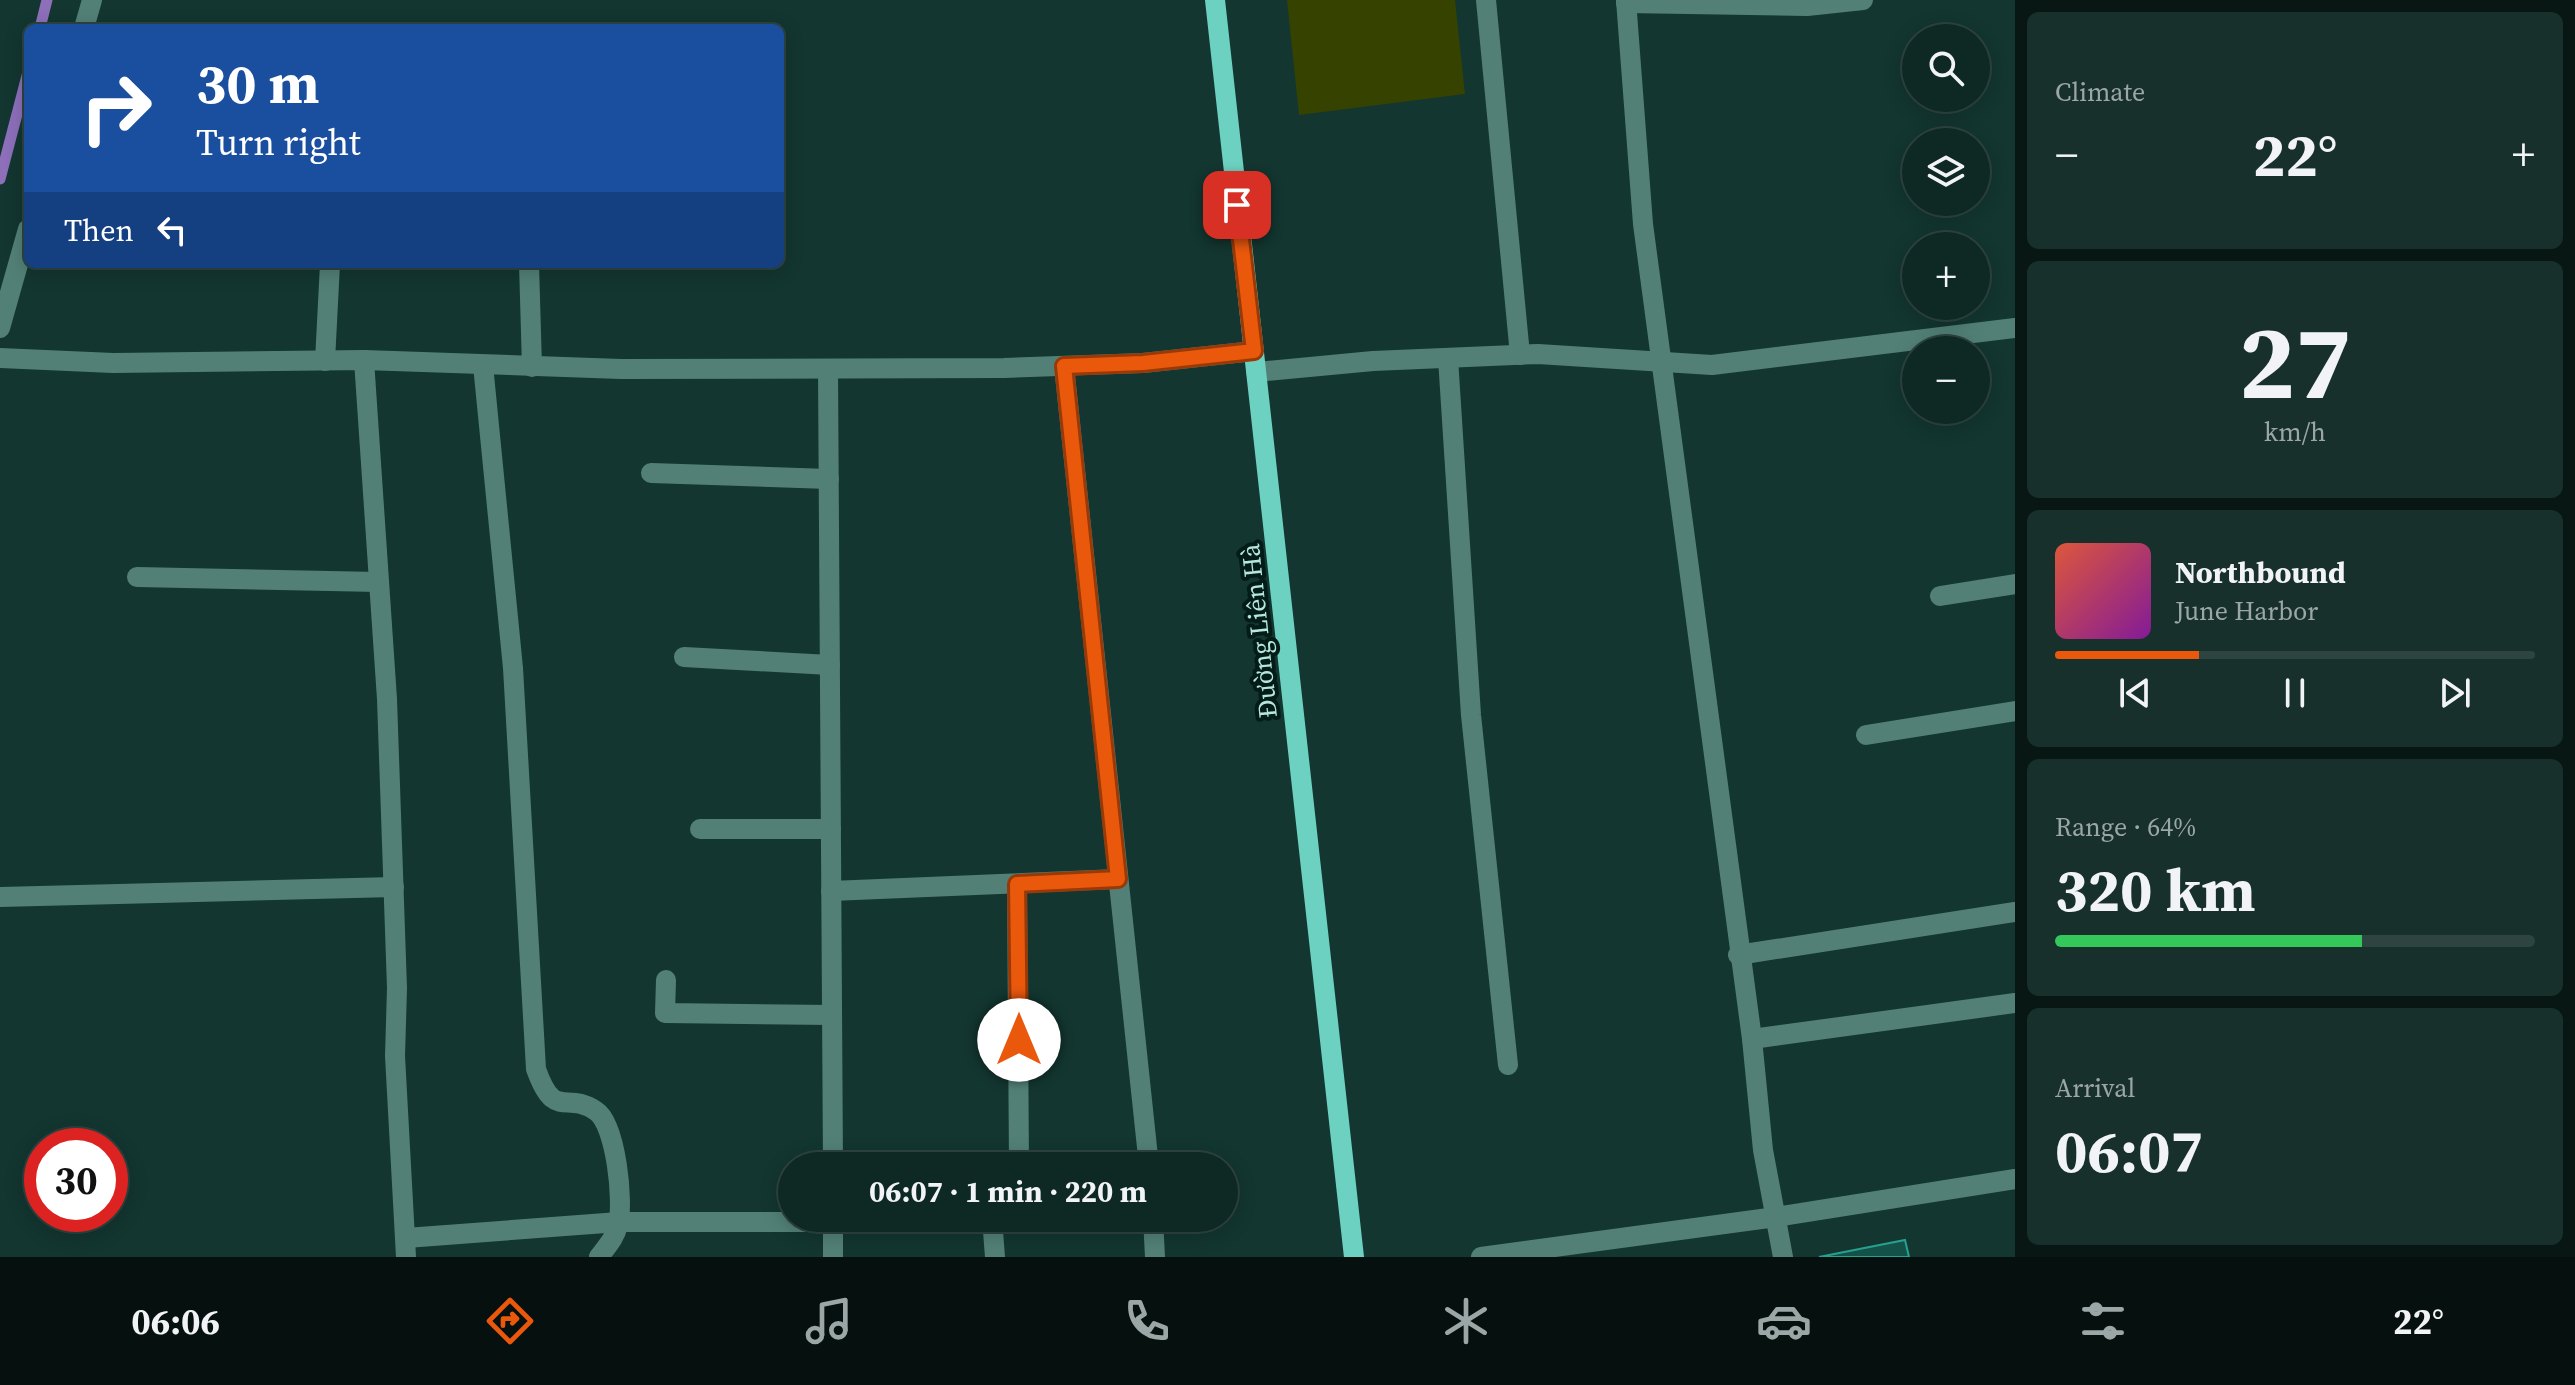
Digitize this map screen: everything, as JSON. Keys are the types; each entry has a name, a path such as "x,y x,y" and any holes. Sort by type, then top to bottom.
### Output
{"main road":[{"name":"Đường Liên Hà","path":"1215,0 1354,1257"}],"street":[{"path":"85,24 92,0"},
{"path":"1486,0 1520,355"},
{"path":"1783,1257 1763,1150 1752,1039 1738,955 1643,224 1626,2 1807,6 1863,0"},
{"path":"0,328 24,243"},
{"path":"325,361 330,268"},
{"path":"529,268 532,367"},
{"path":"1256,372 1373,361 1520,355 1712,365 2015,328"},
{"path":"0,358 113,363 364,360 532,367 828,369 1143,363 1254,351"},
{"path":"1448,358 1471,715 1508,1065"},
{"path":"364,360 394,887 395,1056 406,1248 619,1222 778,1221"},
{"path":"483,365 513,668 536,1069 545,1093 560,1104 584,1106 598,1112 610,1131 616,1161 619,1222 611,1242 599,1257"},
{"path":"1064,366 1147,1152"},
{"path":"828,369 833,1152"},
{"path":"651,473 829,479"},
{"path":"137,577 379,582"},
{"path":"1940,596 2015,584"},
{"path":"684,657 830,665"},
{"path":"1866,735 2015,711"},
{"path":"700,829 831,829"},
{"path":"831,891 1118,879"},
{"path":"1017,884 1019,1152"},
{"path":"0,897 394,887"},
{"path":"1738,955 2015,912"},
{"path":"666,980 665,1013 832,1015"},
{"path":"1752,1039 2015,1003"},
{"path":"1481,1257 1776,1217 2015,1179"},
{"path":"833,1232 833,1257"},
{"path":"993,1232 995,1257"},
{"path":"1154,1232 1155,1257"}],"green space":[{"path":"1287,0 1455,0 1465,94 1299,115"}],"building":[{"path":"1905,1240 1909,1257 1819,1257"}],"waterway":[{"path":"41,24 47,0"},
{"path":"0,179 24,87"}],"route":[{"path":"1019,1040 1017,884 1118,879 1064,366 1143,363 1254,351 1237,205"}]}
